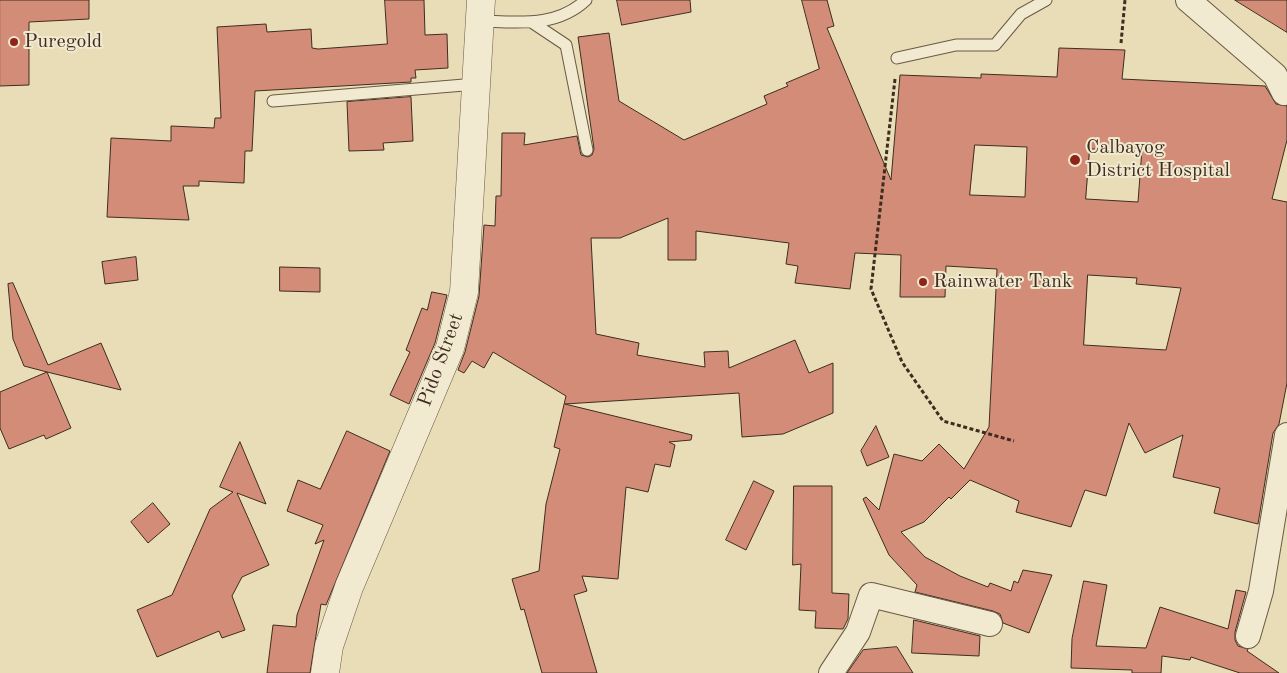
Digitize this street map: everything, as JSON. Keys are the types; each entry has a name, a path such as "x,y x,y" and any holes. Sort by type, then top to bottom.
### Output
{"street":[{"path":"1188,0 1275,74 1284,93"},
{"name":"Pido Street","path":"326,673 329,646 349,587 450,348 464,292 480,11"},
{"path":"1248,636 1261,591 1287,436"},
{"path":"831,673 858,632 871,595 927,610 965,616 990,624"}],"lane":[{"path":"532,23 572,13 586,0"},
{"path":"897,58 956,45 995,45 1021,14 1046,0"},
{"path":"480,11 532,23 566,46 587,150"},
{"path":"273,101 476,84"}],"path":[{"path":"1121,43 1125,0"},
{"path":"897,58 871,289 902,362 943,421 1014,442"}],"building":[{"name":"Puregold","path":"0,0 89,0 89,19 29,22 29,85 0,86"},
{"path":"385,0 424,0 425,35 447,34 448,68 415,70 416,78 411,78 411,82 255,91 252,151 245,151 244,183 199,181 199,186 183,186 189,220 107,217 111,138 171,141 171,126 214,128 215,118 221,118 217,27 266,24 267,32 311,29 312,48 318,49 387,44"},
{"path":"617,0 690,0 691,12 622,25"},
{"path":"802,0 827,0 834,26 827,28 891,180 900,75 981,78 981,74 1057,77 1059,48 1125,50 1122,79 1265,86 1276,104 1287,106 1287,140 1272,199 1287,202 1287,383 1279,424 1273,433 1258,524 1214,513 1220,488 1173,477 1183,435 1145,453 1129,423 1106,496 1085,490 1071,527 1016,512 1019,501 970,480 951,499 949,497 924,522 901,532 925,557 960,576 988,587 990,583 1011,591 1014,581 1018,583 1023,570 1052,575 1029,633 1003,623 1000,614 993,611 915,592 917,585 889,555 863,499 866,497 879,510 894,454 922,461 939,444 964,469 989,427 997,269 946,266 945,297 900,297 901,255 855,253 850,289 795,283 798,266 786,264 789,243 696,231 696,260 668,260 668,218 620,238 591,238 596,334 639,343 637,355 705,367 704,352 728,351 729,368 795,340 809,373 833,363 833,413 783,434 742,437 739,393 565,404 692,435 691,440 669,442 675,445 670,467 655,464 648,492 626,487 618,579 582,576 587,591 574,595 597,673 542,673 524,609 521,610 512,579 539,571 546,504 560,449 554,447 566,396 493,352 484,368 472,361 464,373 458,370 465,352 479,296 484,225 495,226 496,196 501,196 502,133 525,133 524,145 577,136 581,155 588,157 592,155 594,149 578,37 609,33 619,101 684,140 767,104 764,96 788,86 786,83 819,69","holes":["975,145 1027,147 1025,197 970,195","1090,149 1142,149 1138,202 1086,199","1088,275 1137,278 1136,284 1181,288 1166,350 1084,345"]},
{"path":"1235,0 1287,0 1287,32"},
{"path":"411,97 413,141 383,143 384,150 349,151 347,102"},
{"path":"136,257 138,280 105,284 102,262"},
{"path":"280,267 320,268 320,292 280,291"},
{"path":"13,283 48,365 101,343 121,390 24,366 13,339 8,284"},
{"path":"432,292 447,295 435,343 409,404 390,395 410,352 406,350 422,308 427,310"},
{"path":"47,372 71,428 46,439 44,435 9,449 0,428 0,392"},
{"path":"876,426 889,457 867,466 861,451"},
{"path":"347,431 390,451 326,605 321,604 310,673 267,673 273,625 296,627 297,615 324,540 315,544 323,525 287,511 298,480 320,489"},
{"path":"240,442 266,504 237,493 269,565 242,577 232,596 245,630 222,638 219,631 157,657 137,610 172,595 210,509 233,492 220,487"},
{"path":"754,481 774,491 746,550 726,540"},
{"path":"794,486 832,486 832,593 849,594 848,619 843,629 815,628 816,611 799,610 801,564 793,565"},
{"path":"153,503 170,524 148,543 131,522"},
{"path":"1084,581 1107,585 1096,646 1146,648 1160,607 1228,629 1236,590 1246,592 1235,632 1235,640 1238,646 1248,649 1247,651 1279,673 1240,673 1191,657 1190,660 1162,656 1161,673 1132,673 1132,670 1071,668 1072,639"},
{"path":"914,620 980,636 979,656 912,653"},
{"path":"897,647 913,673 847,673 863,650"}],"place":[{"name":"Puregold","path":"14,42"},
{"name":"Calbayog District Hospital","path":"1075,160"},
{"name":"Rainwater Tank","path":"923,282"}]}
